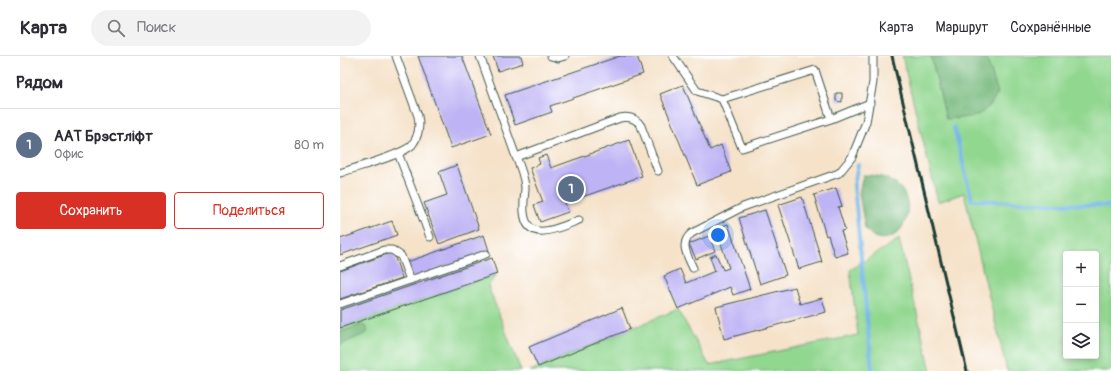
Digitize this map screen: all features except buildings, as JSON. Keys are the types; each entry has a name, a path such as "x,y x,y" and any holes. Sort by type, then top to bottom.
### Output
{"lane":[{"path":"340,173 398,153 412,145 416,139 419,124 418,116 396,56"},
{"path":"480,56 524,181 524,212 528,225 532,229 545,232 579,220"},
{"path":"551,56 558,58 565,56"},
{"path":"673,56 697,91 722,99 815,70 832,119"},
{"path":"693,268 684,243 687,237 692,233 743,207 839,174 852,157 866,122 873,82 874,56"},
{"path":"722,99 742,148 832,119 870,103"},
{"path":"516,157 620,118 629,117 638,122 641,126 658,171"},
{"path":"398,153 430,237"},
{"path":"340,266 384,250 392,250 401,256 410,280"},
{"path":"340,304 486,254"}],"green space":[{"path":"902,56 931,56 946,119 988,64 986,56 1111,56 1111,371 1007,371 964,193 938,202"},
{"path":"931,56 986,56 998,93 987,108 977,115 964,118 946,119"},
{"path":"863,175 884,178 898,186 906,198 908,211 904,223 897,233 887,238 874,237 865,229 859,193"},
{"path":"899,239 931,371 530,371 678,309 709,365 858,335 850,270"},
{"path":"497,274 488,286 521,371 340,371 340,328"},
{"path":"361,325 367,327 367,333 340,345 340,332"}],"waterway":[{"path":"954,127 972,200 1111,206"},
{"path":"858,165 854,185 872,371"}],"railway":[{"path":"892,56 967,371"}],"place":[{"name":"ААТ Брэстліфт","path":"571,189"}]}
